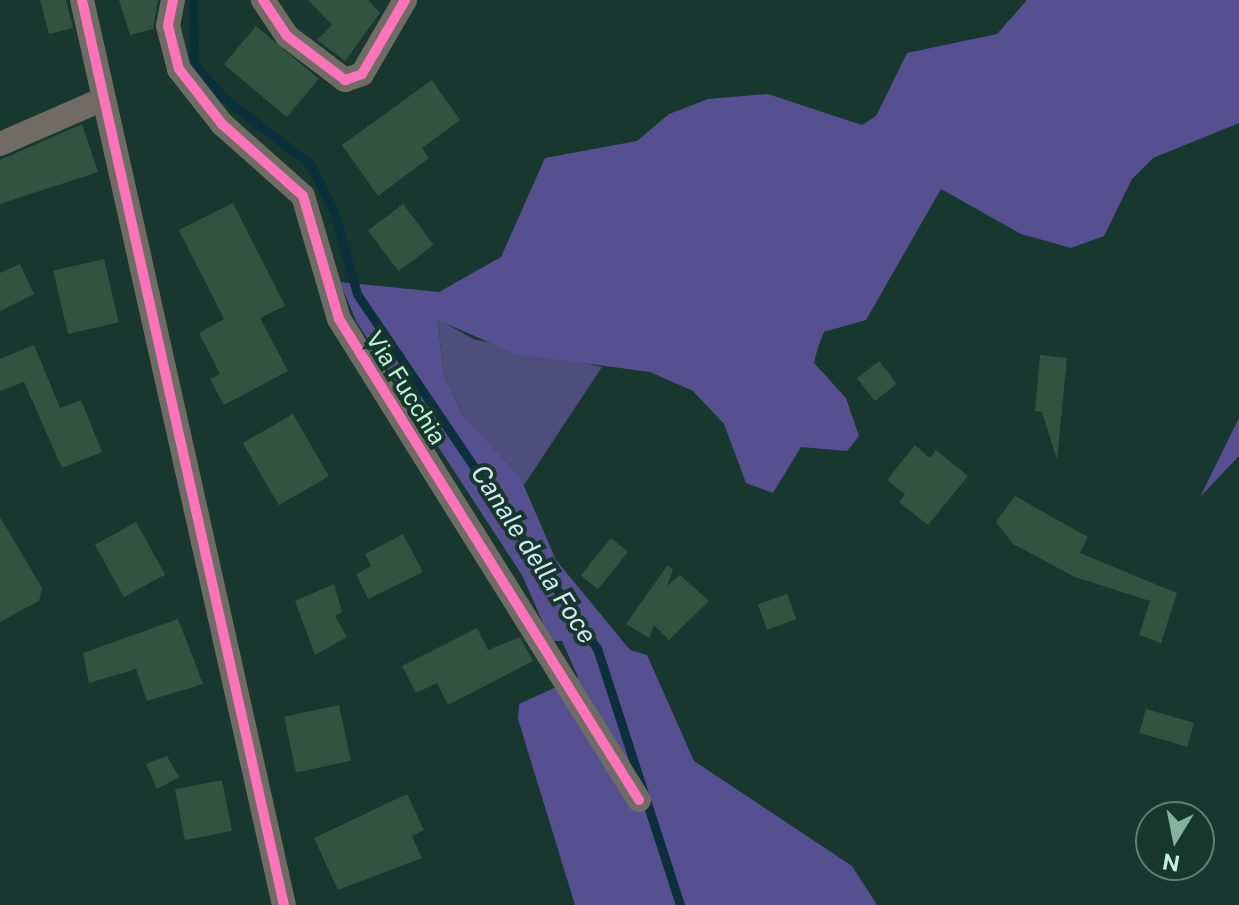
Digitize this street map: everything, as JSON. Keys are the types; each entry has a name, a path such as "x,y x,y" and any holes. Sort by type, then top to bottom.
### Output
{"street":[{"path":"82,0 284,905"},
{"name":"Via Fucchia","path":"173,0 168,26 179,69 222,124 303,196 339,319 639,800"},
{"path":"263,0 287,36 345,80 362,74 405,0"},
{"path":"0,144 103,99"}],"shaded area":[{"path":"1027,0 1239,0 1239,123 1153,158 1132,179 1104,236 1071,248 1021,234 941,189 866,320 824,332 818,347 814,363 846,398 859,436 847,451 801,447 773,493 746,483 724,424 693,391 650,372 516,354 438,320 443,373 464,417 521,479 556,560 630,650 647,655 694,761 852,866 877,905 575,905 518,719 519,704 578,677 562,641 551,641 522,575 356,321 340,282 439,292 501,257 545,158 637,141 669,114 708,99 768,94 862,125 876,116 907,53 997,34"},
{"path":"438,319 473,339 602,367 524,485 464,417 443,373"},
{"path":"1239,418 1239,456 1200,497"}],"building":[{"path":"40,0 66,0 73,28 49,34"},
{"path":"119,0 158,0 153,29 130,35"},
{"path":"308,0 368,0 380,13 345,61 317,40 332,25"},
{"path":"256,26 319,79 287,117 224,64"},
{"path":"432,80 460,120 422,148 429,158 378,196 342,145"},
{"path":"82,124 98,172 0,204 0,160"},
{"path":"233,203 285,306 260,318 288,371 224,405 210,379 220,374 199,333 224,319 179,230"},
{"path":"403,204 434,245 399,271 368,230"},
{"path":"104,259 119,322 68,334 53,271"},
{"path":"20,264 34,294 0,311 0,273"},
{"path":"34,345 60,408 81,400 102,452 62,468 24,382 0,391 0,359"},
{"path":"1040,355 1067,358 1057,460 1042,412 1035,411"},
{"path":"879,361 897,384 875,401 857,378"},
{"path":"293,414 329,476 279,505 243,443"},
{"path":"915,445 930,458 936,450 968,476 928,525 899,502 905,494 887,480"},
{"path":"1015,496 1088,537 1080,553 1177,593 1161,643 1139,635 1150,601 1075,577 1013,544 996,522"},
{"path":"0,517 42,588 39,601 0,622"},
{"path":"136,522 165,574 124,597 95,545"},
{"path":"403,534 423,572 368,599 356,574 371,566 365,554"},
{"path":"611,538 628,552 598,589 581,575"},
{"path":"667,566 673,569 667,586 680,575 709,601 669,640 654,625 649,638 626,624"},
{"path":"334,584 342,612 335,616 347,637 315,655 295,601"},
{"path":"787,594 796,619 767,630 758,605"},
{"path":"178,619 203,684 147,701 136,669 89,683 83,653"},
{"path":"477,628 488,650 520,637 533,661 448,705 437,683 416,693 402,666"},
{"path":"339,705 351,761 296,772 284,717"},
{"path":"1146,709 1194,723 1187,747 1139,733"},
{"path":"167,756 179,777 157,789 146,764"},
{"path":"222,780 232,831 185,840 175,789"},
{"path":"407,794 424,830 412,836 422,858 338,890 314,838"}],"waterway":[{"name":"Canale della Foce","path":"193,0 194,64 224,98 310,164 334,212 357,294 597,648 680,905"}],"cycle path":[{"path":"82,0 284,905"},
{"path":"173,0 168,26 179,69 222,124 303,196 339,319 639,800"},
{"path":"263,0 287,36 345,80 362,74 405,0"}]}
